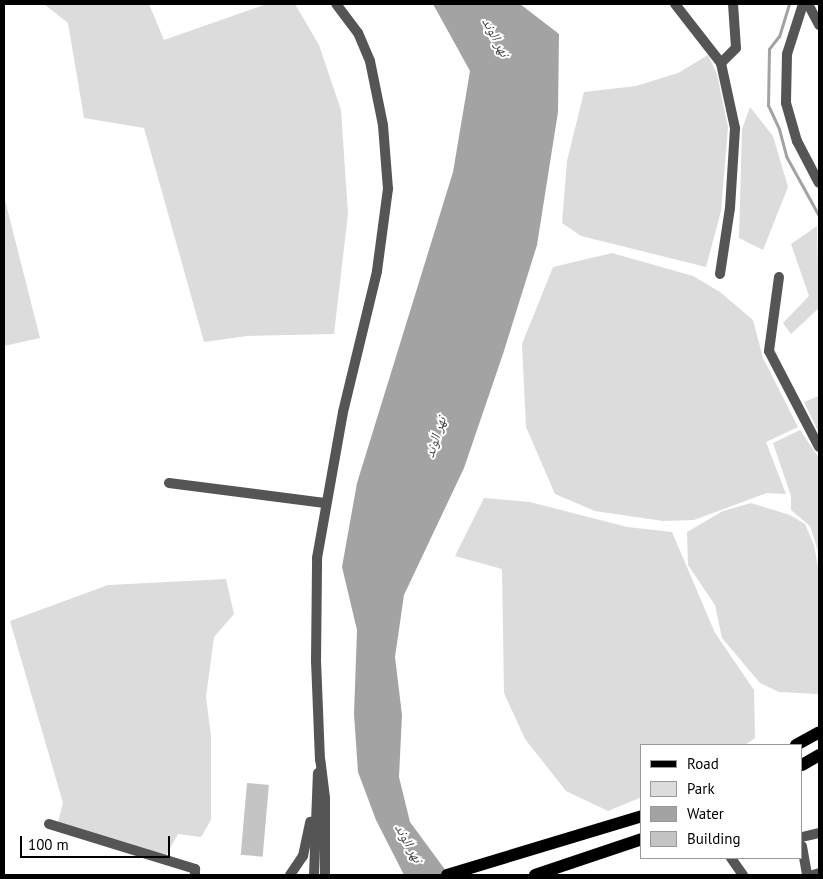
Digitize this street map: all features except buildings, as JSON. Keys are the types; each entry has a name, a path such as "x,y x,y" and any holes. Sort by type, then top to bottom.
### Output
{"main road":[{"path":"798,744 819,732"},
{"path":"803,764 819,755"},
{"path":"447,875 640,817"},
{"path":"535,875 640,840"}],"street":[{"path":"325,875 325,798 320,760 315,608 317,558 325,503 370,308 385,227 388,190 385,141 374,72 358,34 336,4"},
{"path":"675,4 721,63 735,128 730,208 720,274"},
{"path":"721,63 736,48 733,4"},
{"path":"803,4 789,45 785,90 791,123 815,165 819,182"},
{"path":"808,4 819,26"},
{"path":"779,277 769,351 819,447"},
{"path":"169,483 325,503"},
{"path":"290,875 303,856 315,799 320,760"},
{"path":"314,875 315,799"},
{"path":"49,824 195,870 195,875"},
{"path":"803,837 819,833"},
{"path":"803,852 807,875"},
{"path":"732,859 743,875"},
{"path":"813,875 819,873"}],"green space":[{"path":"44,4 149,4 164,40 267,4 295,4 319,45 341,110 348,214 334,334 247,336 204,342 144,128 84,118 68,23"},
{"path":"708,55 717,74 728,127 721,211 706,267 581,236 562,223 567,161 584,92 636,86 678,73"},
{"path":"750,107 773,136 788,187 763,250 739,238 742,129"},
{"path":"4,196 40,338 4,346"},
{"path":"817,226 819,308 791,334 783,323 809,296 791,244"},
{"path":"612,253 693,276 720,292 753,320 763,358 798,427 766,442 786,494 767,493 694,520 663,521 595,511 555,494 526,427 522,344 553,267"},
{"path":"819,396 819,433 804,402"},
{"path":"800,430 819,458 819,554 810,526 791,510 791,496 773,443"},
{"path":"484,498 530,502 627,527 672,532 715,633 754,690 755,738 746,744 640,744 640,798 608,811 566,791 525,739 504,693 502,569 455,556"},
{"path":"751,503 790,515 805,524 814,545 819,572 819,694 779,692 760,683 722,638 715,605 688,565 687,532 723,511"},
{"path":"226,579 234,614 214,637 206,697 211,736 211,820 201,837 178,834 164,859 58,822 63,803 10,621 108,585"}],"water":[{"name":"نهر الوند","path":"433,4 520,4 559,34 558,112 537,245 503,354 464,468 404,595 395,657 402,715 399,777 410,822 449,875 404,875 376,820 358,772 354,714 357,630 342,567 357,483 453,172 470,71"}],"waterway":[{"path":"789,4 779,36 769,49 768,105 779,129 786,156 819,216"}]}
